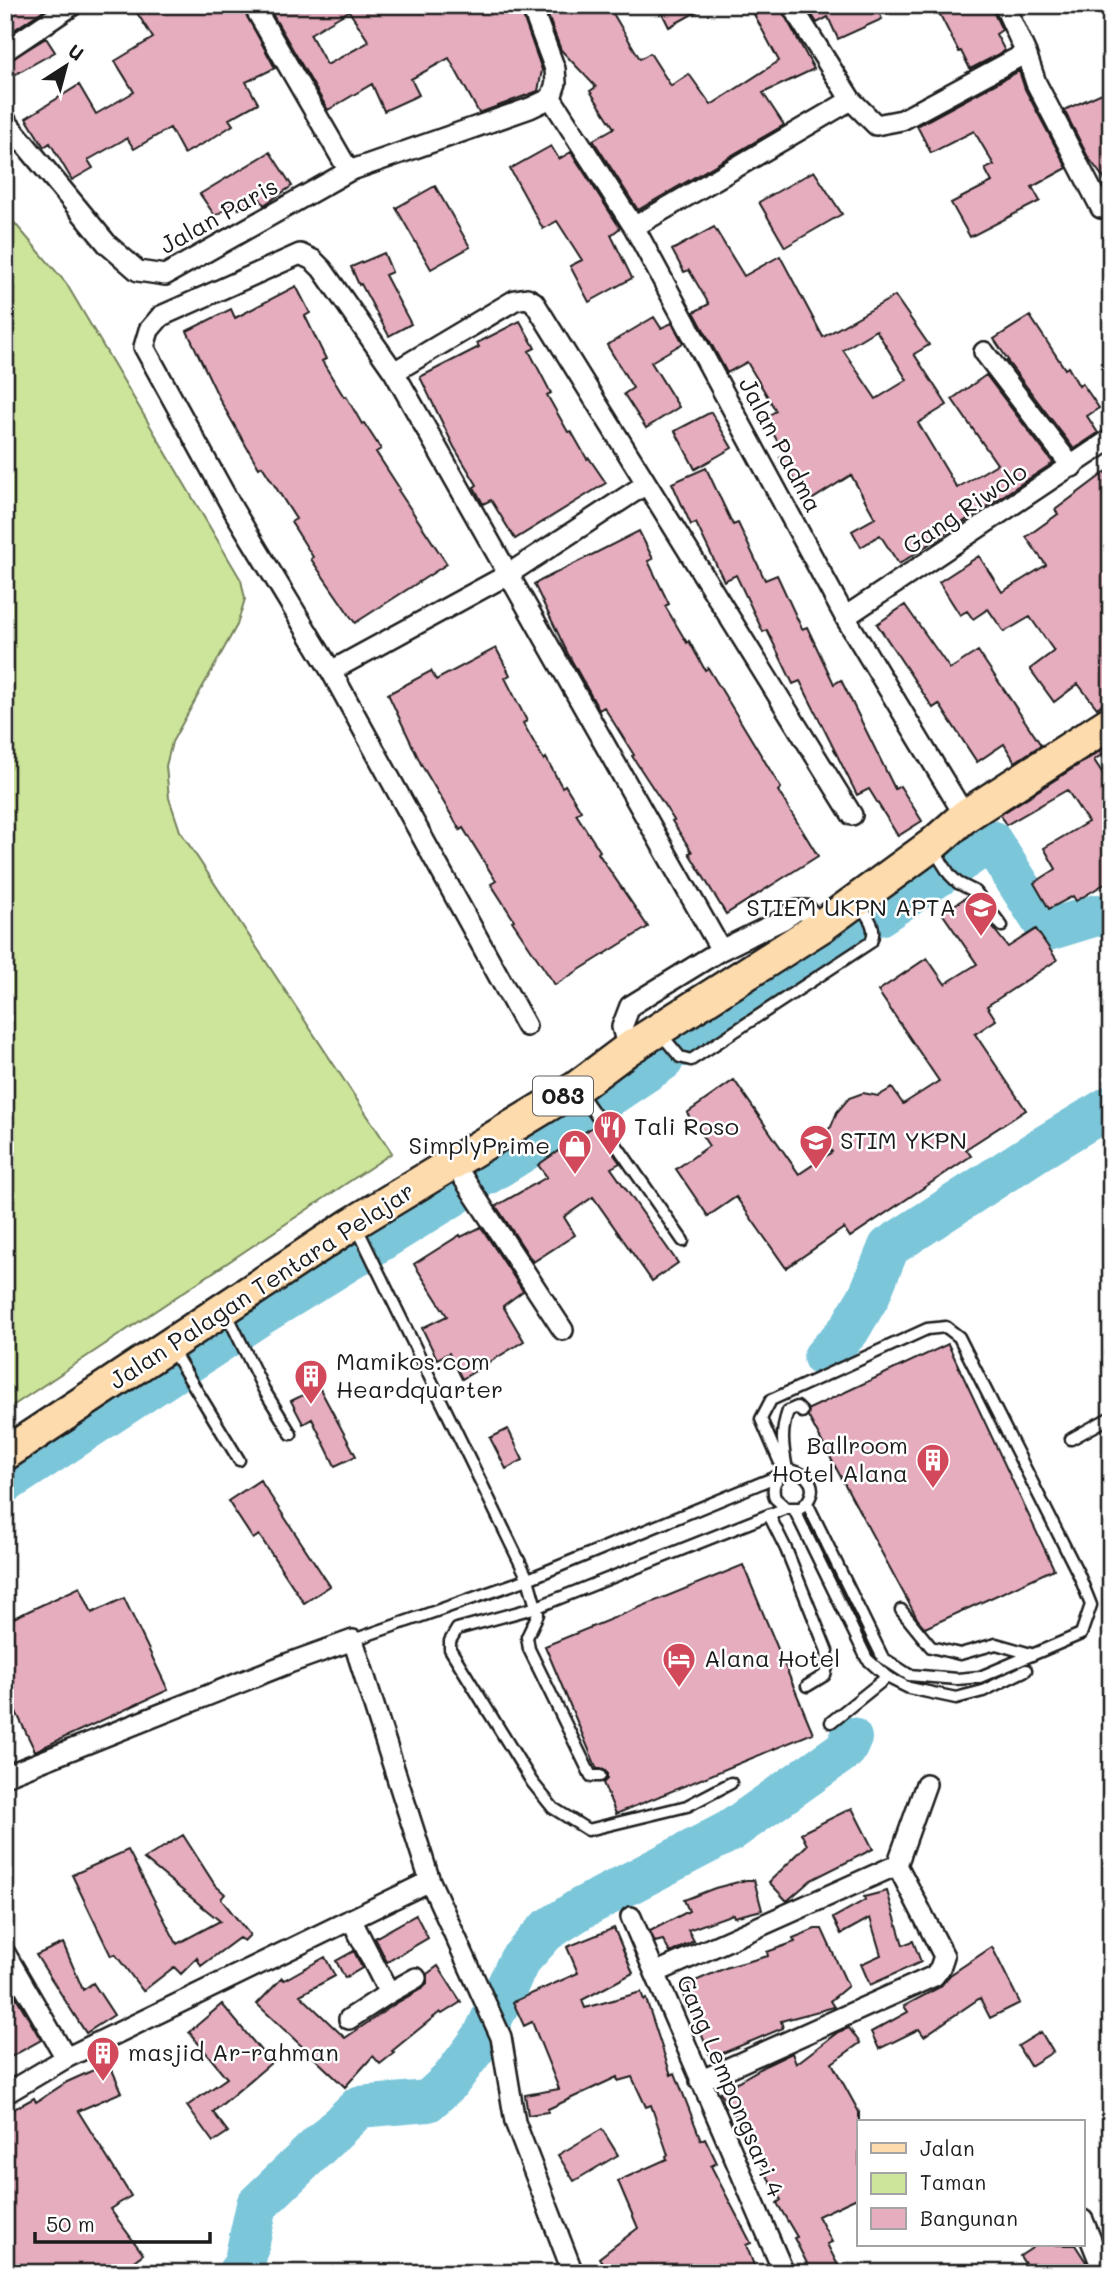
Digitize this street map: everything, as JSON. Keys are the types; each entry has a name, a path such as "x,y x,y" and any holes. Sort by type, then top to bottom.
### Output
{"main road":[{"name":"Jalan Palagan Tentara Pelajar","path":"5,1454 228,1316 454,1164 576,1088 657,1030 936,853 965,816 1111,722"}],"street":[{"path":"5,51 73,5"},
{"path":"253,5 349,171"},
{"path":"531,5 555,69 556,83 551,98"},
{"path":"791,5 852,100 876,125 902,120 1026,53"},
{"path":"1004,5 1026,53 1036,83 1106,209"},
{"name":"Jalan Paris","path":"5,120 108,245 138,271 165,275 349,171 530,108 551,98"},
{"name":"Jalan Padma","path":"551,98 634,227 845,617 965,816"},
{"path":"634,227 852,100"},
{"path":"526,1026 331,671 234,511 144,347 149,330 161,316 300,254 313,260 322,269 394,372 721,950"},
{"path":"394,372 515,300 527,298 534,302 852,815"},
{"path":"985,352 1072,467"},
{"name":"Gang Riwolo","path":"845,617 1111,439"},
{"path":"331,671 507,575 646,484"},
{"path":"628,1049 622,1027 630,1006 721,950 797,910 806,910 820,927"},
{"path":"454,1164 563,1330"},
{"path":"5,1776 353,1640 430,1881 501,2037 515,2122 573,2273"},
{"path":"654,1973 897,1865 926,1784"},
{"path":"700,2081 934,1976 944,1956 897,1865"},
{"path":"5,2094 66,2058 430,1881"},
{"name":"Gang Lempongsari 4","path":"631,1917 783,2273"},
{"path":"351,1920 388,1993"},
{"path":"5,1953 66,2058"},
{"path":"349,2019 416,1978"},
{"path":"1084,2223 1104,2273"}],"lane":[{"path":"936,853 950,875 958,883 976,892 1002,926"},
{"path":"657,1030 680,1057 691,1060 704,1052 871,942 874,927 858,900"},
{"path":"576,1088 683,1241"},
{"path":"357,1231 528,1579 537,1607 537,1619 527,1637 529,1649 591,1776 600,1776"},
{"path":"228,1316 264,1390 291,1434"},
{"path":"783,1473 761,1419 772,1400 927,1329 946,1327 959,1337 1079,1575 1091,1605 1081,1634 980,1677 906,1680 887,1677 867,1659 790,1509 775,1498 773,1491 783,1473 784,1421 788,1411 797,1407 802,1412"},
{"path":"171,1349 239,1460"},
{"path":"1071,1438 1111,1417"},
{"path":"353,1640 528,1579 783,1473 799,1471 810,1481 811,1496 807,1503 769,1515 537,1607 457,1629 450,1641 450,1649 532,1782 553,1808 588,1830 687,1806 731,1783"},
{"path":"807,1503 883,1658 906,1680 956,1698 983,1692 1026,1670"},
{"path":"769,1515 786,1549 827,1651 825,1675 807,1686"},
{"path":"901,1610 931,1647 960,1654 996,1644 1031,1654"},
{"path":"831,1723 887,1677"}],"green space":[{"path":"5,212 66,283 241,580 245,599 237,625 172,742 166,766 169,798 180,831 392,1153 5,1411"}],"building":[{"path":"20,5 51,5 5,36 5,15"},
{"path":"132,5 241,5 275,68 246,82 258,103 229,119 233,125 208,141 184,154 170,128 134,149 127,138 88,160 93,168 72,180 50,143 44,147 26,118 79,85 96,114 134,92 115,61 153,38"},
{"path":"267,5 519,5 542,70 538,91 479,113 449,58 411,79 419,95 384,111 372,84 328,110","holes":["349,11 369,42 327,65 310,34"]},
{"path":"544,5 608,5 640,59 650,53 671,86 689,74 711,105 779,61 749,5 779,5 814,69 763,93 784,125 638,210 593,140 614,128 590,91 596,87 561,50"},
{"path":"658,5 709,5 669,27"},
{"path":"806,5 876,5 882,19 838,39 828,17 817,23"},
{"path":"935,5 990,5 1002,30 996,34 1005,51 970,69"},
{"path":"46,38 55,52 5,80 5,63"},
{"path":"1019,71 1025,89 1067,168 1032,187 1040,201 970,237 951,203 992,182 985,169 994,165 974,131 931,153 917,126"},
{"path":"1111,89 1111,188 1088,157 1064,110"},
{"path":"551,146 559,159 571,152 620,228 611,235 632,278 589,302 570,266 582,260 557,221 543,229 510,169"},
{"path":"270,152 292,186 264,205 258,196 239,209 235,203 215,216 200,194"},
{"path":"814,171 842,214 785,247 759,202"},
{"path":"435,186 470,247 431,269 396,208"},
{"path":"714,227 744,276 780,256 823,337 895,296 929,345 914,354 947,405 918,423 957,488 997,464 952,399 986,375 1053,463 899,564 880,535 861,547 852,531 875,518 851,475 808,502 780,458 785,454 764,418 776,411 747,362 727,373 694,312 709,304 689,270 684,272 672,250","holes":["876,330 907,380 876,399 843,350"]},
{"path":"384,253 392,272 385,275 411,324 389,336 351,267"},
{"path":"296,286 310,313 305,316 326,359 322,361 381,449 376,452 447,564 355,623 311,559 313,557 291,522 296,519 262,466 259,468 249,451 221,402 187,331 231,309 235,318"},
{"path":"1030,316 1065,369 1068,367 1079,386 1082,383 1099,408 1087,416 1098,433 1074,449 1007,361 994,339"},
{"path":"654,317 661,328 672,323 683,343 651,362 679,407 646,428 624,394 633,388 607,345"},
{"path":"520,321 535,348 529,351 551,393 547,395 568,432 571,431 587,459 589,458 606,483 515,539 491,500 483,504 474,487 477,485 454,447 420,377 479,347 477,343"},
{"path":"711,412 732,448 695,469 675,431"},
{"path":"706,468 733,525 738,523 765,580 777,575 802,629 807,627 834,684 841,680 895,789 900,786 922,821 898,836 869,789 857,795 800,681 793,684 767,630 763,632 736,575 724,581 696,523 691,525 672,483"},
{"path":"1111,468 1111,697 1097,708 1078,684 1054,702 1030,669 1054,651 1030,617 1004,632 988,609 973,619 967,611 960,615 939,582 979,556 1002,592 1046,565 1026,537 1058,514 1055,510"},
{"path":"639,531 653,559 648,561 669,604 665,606 705,670 708,668 724,694 781,788 778,791 818,856 726,914 689,853 692,852 672,821 674,820 632,756 634,755 604,707 599,710 534,584"},
{"path":"905,605 950,669 978,651 1041,745 1015,762 1004,744 977,762 939,704 933,708 877,624"},
{"path":"496,648 510,675 505,678 527,721 523,723 544,760 546,758 562,787 565,785 581,811 576,814 600,851 598,853 648,927 555,985 512,921 514,920 491,884 496,881 463,828 460,830 421,764 388,694 431,671 436,680"},
{"path":"1108,746 1110,749 1094,760 1111,786 1111,880 1076,901 1073,896 1049,909 1034,883 1056,869 1044,848 1088,822 1067,790 1006,825 1000,815"},
{"path":"968,896 1008,947 1036,929 1057,960 987,1006 996,1020 975,1034 1026,1110 966,1149 971,1156 850,1237 844,1228 786,1268 736,1197 708,1216 676,1169 709,1146 687,1113 734,1080 799,1174 832,1152 821,1135 831,1127 837,1112 849,1098 863,1093 878,1096 892,1088 903,1104 939,1081 878,991 927,958 945,984 977,964 942,913"},
{"path":"594,1126 620,1163 611,1168 678,1263 652,1281 593,1197 564,1217 575,1235 533,1262 496,1206 547,1177 538,1165"},
{"path":"481,1227 523,1291 503,1306 524,1341 462,1379 449,1353 437,1359 422,1328 447,1316 414,1264 460,1235 461,1237"},
{"name":"Ballroom Hotel Alana","path":"948,1344 1054,1569 925,1628 918,1620 808,1416 809,1409"},
{"path":"319,1387 356,1456 335,1466 312,1419 303,1424 291,1401"},
{"path":"508,1429 523,1460 506,1469 490,1438"},
{"path":"260,1480 330,1586 304,1603 259,1535 253,1539 228,1501"},
{"name":"Alana Hotel","path":"743,1565 813,1733 616,1814 603,1783 607,1779 607,1773 603,1769 597,1769 545,1646"},
{"path":"80,1587 92,1613 124,1598 168,1690 35,1751 5,1689 5,1622"},
{"path":"852,1808 873,1849 811,1880 787,1901 769,1882 807,1845 801,1833"},
{"path":"183,1835 215,1885 225,1894 221,1899 250,1935 244,1941 239,1938 201,1966 197,1958 181,1974 174,1967 143,1991 115,1954 111,1956 72,1875 128,1850 177,1944 220,1921 144,1859"},
{"path":"746,1880 754,1880 762,1910 734,1917 733,1914 688,1930 694,1941 670,1953 663,1940 655,1942 650,1931 689,1911 684,1900"},
{"path":"887,1891 903,1945 913,1941 921,1962 870,1985 861,1964 881,1955 870,1918 841,1934 833,1918 865,1900 864,1897"},
{"path":"416,1915 428,1938 387,1962 375,1938"},
{"path":"614,1928 633,1973 582,2000 585,2008 641,1992 644,2000 646,1999 671,2075 675,2073 701,2140 705,2138 717,2163 711,2166 751,2243 746,2245 757,2273 610,2273 599,2258 638,2228 618,2181 667,2159 668,2155 651,2105 646,2107 632,2077 618,2081 617,2077 548,2109 548,2112 528,2115 525,2095 559,2089 532,2022 524,2026 513,2002 578,1973 567,1947"},
{"path":"822,1929 848,1986 830,2001 834,2007 781,2021 783,2028 711,2058 691,2008 687,2009 681,1987 728,1967 768,1956 767,1952 795,1942 793,1938"},
{"path":"63,1943 83,1990 93,1983 114,2015 86,2033 36,1955"},
{"path":"992,1947 1020,2003 990,2018 980,1998 924,2036 919,2029 879,2049 871,2032 908,2012 904,2006 940,1987 950,1975"},
{"path":"354,1951 362,1968 345,1978 336,1961"},
{"path":"325,1957 335,1976 300,1995 345,2038 423,1988 427,1984 427,1974 438,1966 461,2002 442,2014 440,2012 380,2064 373,2056 345,2087 257,2004 282,1978 284,1980"},
{"path":"5,1978 41,2040 5,2060"},
{"path":"222,2004 271,2063 213,2112 228,2132 213,2142 187,2106 227,2078 189,2032"},
{"path":"849,2028 860,2043 832,2063 859,2112 857,2198 818,2216 832,2242 827,2244 842,2273 812,2273 794,2238 797,2237 777,2203 781,2200 762,2167 767,2164 739,2115 736,2117 720,2092 792,2053 796,2064 838,2032"},
{"path":"1041,2032 1053,2052 1030,2066 1018,2046"},
{"path":"109,2063 122,2092 78,2111 131,2196 110,2209 143,2254 118,2273 5,2273 5,2114 34,2098 36,2102 67,2082"},
{"path":"602,2129 618,2155 574,2181 558,2155"},
{"path":"1035,2246 1076,2246 1088,2265 1075,2273 1031,2273 1020,2256"}],"waterway":[{"path":"879,915 991,841 1048,930 1097,915 1111,918"},
{"path":"685,1046 858,930"},
{"path":"600,1102 663,1060"},
{"path":"824,1357 849,1330 869,1296 889,1247 1111,1106"},
{"path":"485,1175 581,1115"},
{"path":"5,1483 257,1317 459,1192"},
{"path":"238,2273 244,2265 257,2205 359,2107 428,2101 450,2081 483,2037 519,1961 546,1931 580,1909 730,1831 846,1749 851,1738"}],"place":[{"name":"STIEM UKPN APTA","path":"981,938"},
{"name":"Tali Roso","path":"610,1157"},
{"name":"STIM YKPN","path":"816,1171"},
{"name":"SimplyPrime","path":"575,1176"},
{"name":"Mamikos.com Heardquarter","path":"311,1406"},
{"name":"Ballroom Hotel Alana","path":"933,1490"},
{"name":"Alana Hotel","path":"679,1689"},
{"name":"masjid Ar-rahman","path":"103,2083"}]}
